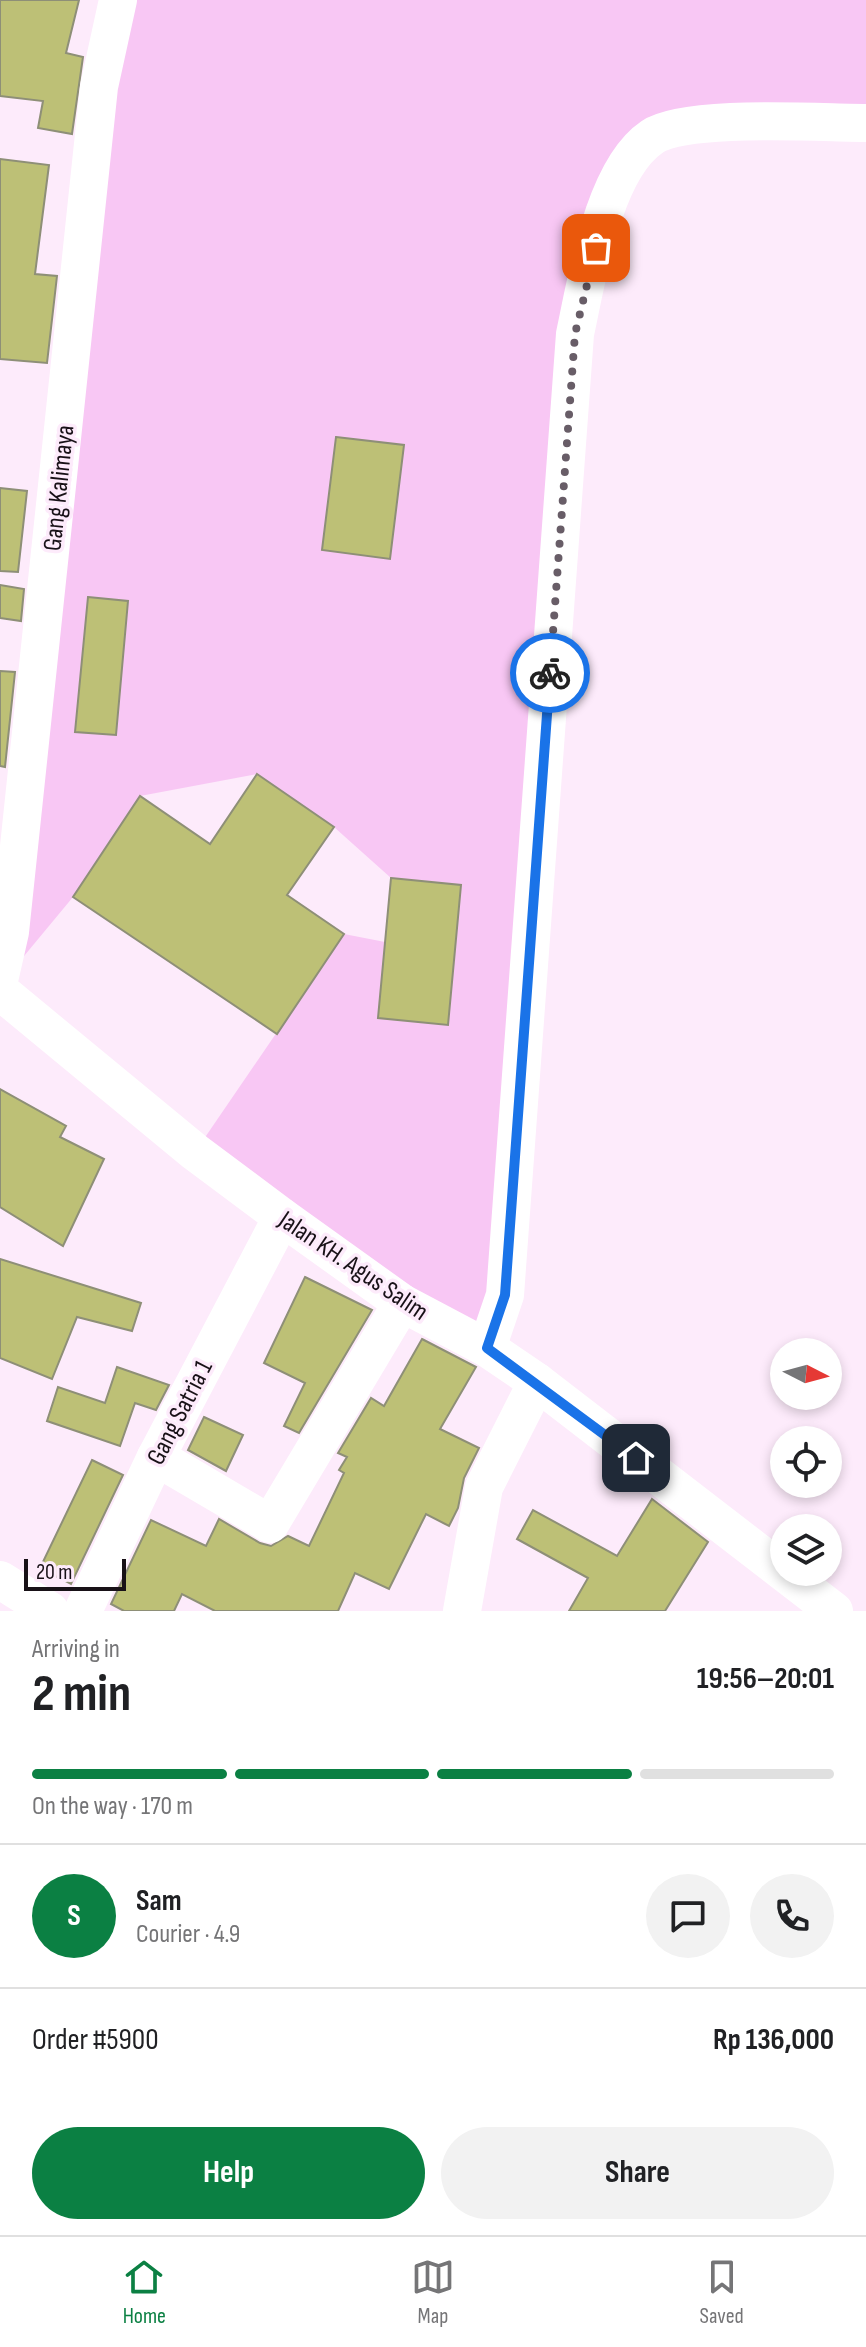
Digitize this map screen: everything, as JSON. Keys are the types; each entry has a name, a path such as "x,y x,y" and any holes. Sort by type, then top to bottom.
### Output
{"street":[{"name":"Gang Kalimaya","path":"0,976 12,917 99,87 118,0"},
{"path":"487,1348 505,1295 575,334 602,225 631,160 653,136 664,131 697,124 866,123"},
{"name":"Jalan KH. Agus Salim","path":"0,991 195,1152 282,1217 402,1303 487,1348 537,1382 834,1611"},
{"name":"Gang Satria 1","path":"83,1611 156,1457 282,1217"},
{"path":"156,1457 270,1524 402,1303"},
{"path":"462,1611 484,1487 537,1382"},
{"path":"0,1580 50,1611"}],"shaded area":[{"path":"118,0 866,0 866,123 664,131 602,225 487,1348 195,1152 344,934 385,942 378,1018 448,1024 461,885 391,878 334,827 257,774 140,796 73,897 0,985"}],"building":[{"path":"0,0 79,0 66,53 83,57 72,134 38,128 43,101 0,96"},
{"path":"0,159 49,165 35,274 57,276 47,363 0,359"},
{"path":"336,437 404,445 390,559 322,550"},
{"path":"0,488 27,491 18,572 0,571"},
{"path":"0,585 24,589 21,621 0,618"},
{"path":"88,597 128,601 116,735 75,732"},
{"path":"0,671 15,672 5,767 0,766"},
{"path":"257,774 334,827 287,895 344,934 277,1034 73,897 140,796 210,844"},
{"path":"391,878 461,885 448,1025 378,1018"},
{"path":"0,1089 66,1126 60,1137 104,1159 63,1246 0,1207"},
{"path":"0,1259 141,1303 132,1331 77,1317 52,1379 0,1358"},
{"path":"305,1277 372,1310 299,1433 284,1426 305,1383 264,1363"},
{"path":"422,1339 476,1367 440,1429 479,1448 464,1478 458,1508 449,1526 426,1514 389,1589 355,1573 338,1611 215,1611 182,1594 174,1611 124,1611 111,1604 151,1520 206,1546 219,1519 260,1543 271,1546 288,1536 309,1546 344,1473 339,1470 347,1457 338,1453 371,1398 384,1406"},
{"path":"117,1367 169,1385 156,1410 135,1403 120,1446 47,1421 58,1387 105,1403"},
{"path":"204,1417 243,1435 226,1471 188,1450"},
{"path":"92,1460 123,1475 71,1584 40,1568"},
{"path":"652,1499 708,1542 665,1611 569,1611 588,1578 517,1539 533,1510 617,1556"}],"way so far":[{"path":"550,673 575,334 596,248"}],"route":[{"path":"550,673 505,1295 487,1348 636,1458"}]}
